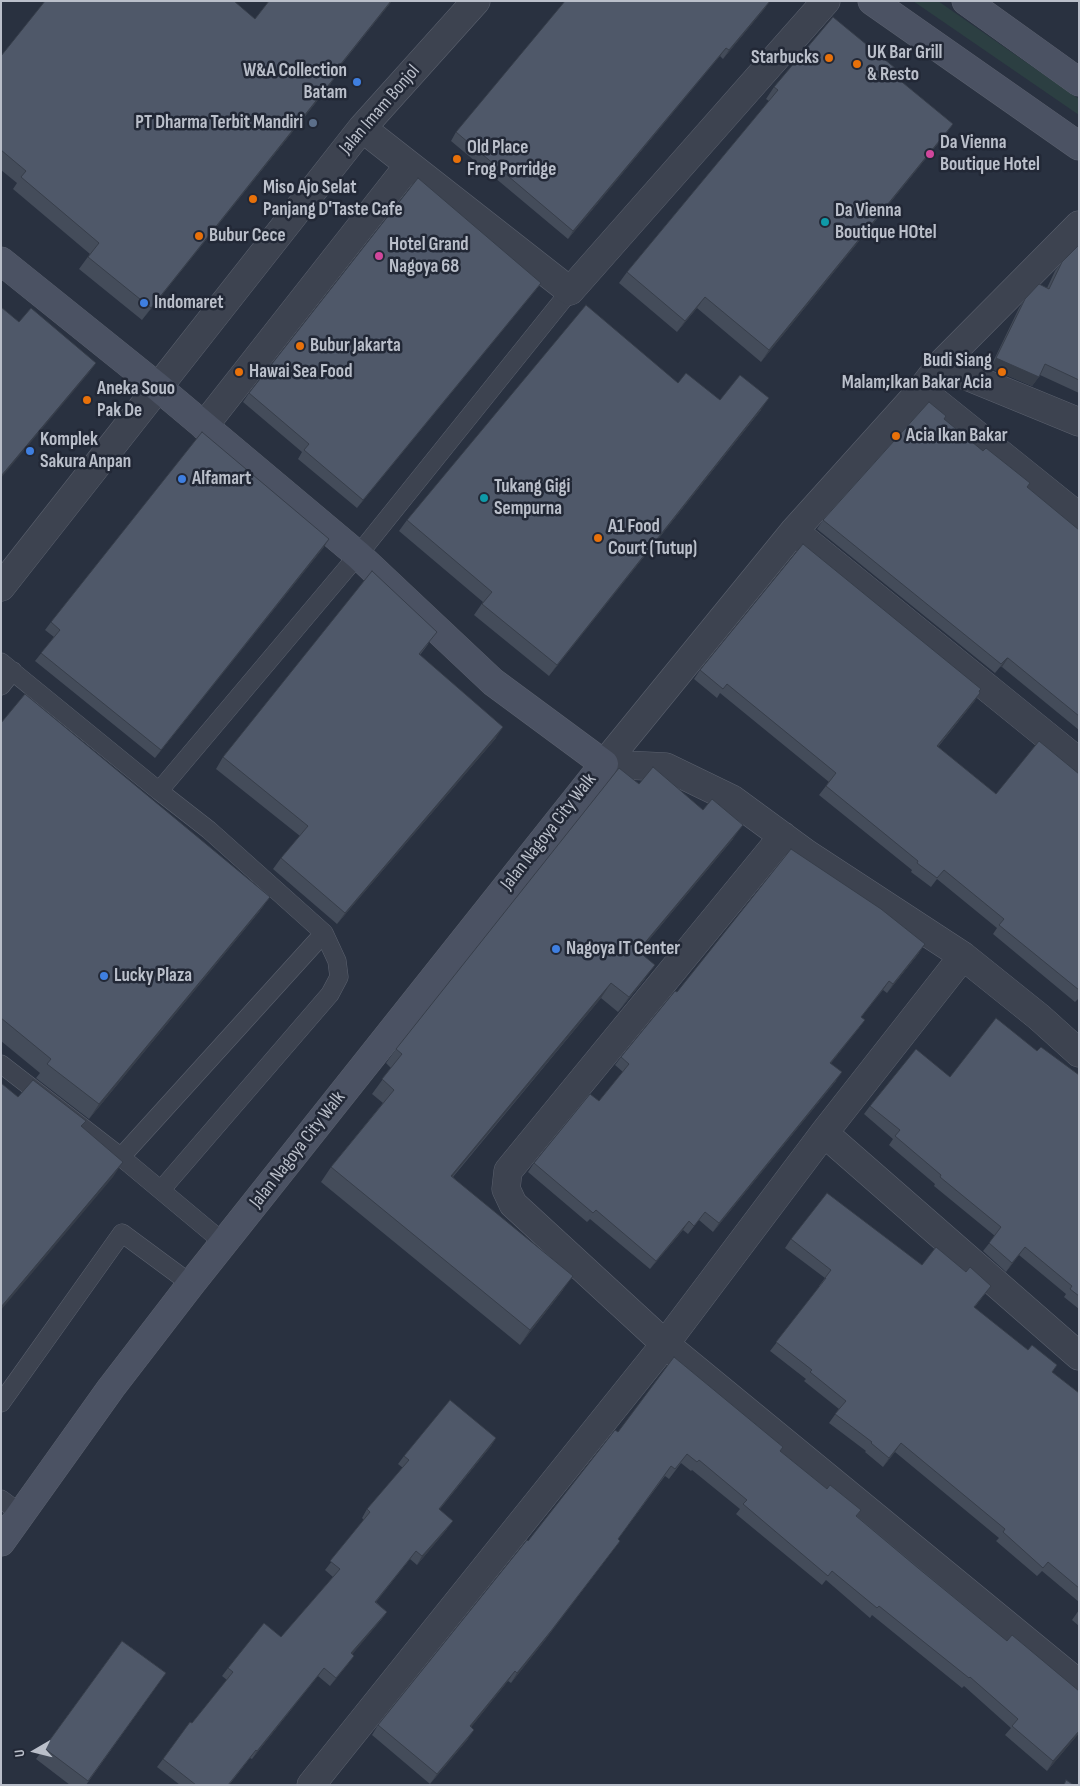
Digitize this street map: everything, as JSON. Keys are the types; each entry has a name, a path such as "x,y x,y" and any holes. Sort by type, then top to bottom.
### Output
{"street":[{"name":"Jalan Imam Bonjol","path":"1,587 362,128 476,1"},
{"path":"362,128 570,291 826,1"},
{"path":"872,1 1079,146"},
{"path":"966,1 1079,82"},
{"path":"204,426 409,165"},
{"path":"604,764 794,531 922,390 940,365 1079,225"},
{"path":"1,261 158,388 358,555 493,682 604,764 666,767 732,799 807,854 963,956 1039,1017 1079,1053"},
{"path":"940,365 1079,422"},
{"path":"922,390 1079,517"},
{"path":"794,531 1079,762"},
{"name":"Jalan Nagoya City Walk","path":"1,1542 11,1507 111,1388 191,1284 604,764"},
{"path":"783,836 508,1171 506,1189 513,1204 665,1344 1079,1684"},
{"path":"311,1785 665,1344 824,1133 963,956"},
{"path":"824,1133 1079,1356"}],"lane":[{"path":"159,791 358,555 570,291"},
{"path":"1,686 7,666 209,830 324,933 337,961 339,977 330,994 161,1190"},
{"path":"121,1157 324,933"},
{"path":"1,1064 121,1157 224,1243"},
{"path":"1,1403 122,1233 191,1284"}],"shaded area":[{"path":"913,1 938,1 1079,99 1079,115"}],"building":[{"path":"45,1 234,1 255,19 269,1 391,1 336,70 339,72 151,308 88,257 99,243 21,177 26,171 1,150 1,56"},
{"path":"565,1 770,1 729,50 726,48 573,231 456,132"},
{"path":"833,17 895,68 891,73 953,124 769,350 705,297 685,321 627,272 778,90 774,87"},
{"path":"418,178 541,283 363,500 304,450 309,444 249,393"},
{"path":"1079,245 1079,380 1045,364 1039,377 996,358 1025,299 1039,284 1049,289 1062,262"},
{"path":"586,305 678,383 686,373 720,400 740,375 769,398 557,665 482,604 492,592 407,520"},
{"name":"Komplek Sakura Anpan","path":"1,307 19,322 31,308 96,363 1,476"},
{"path":"929,402 946,416 944,419 983,451 986,448 1030,483 1027,487 1079,530 1079,716 1008,658 1001,664 823,520"},
{"path":"202,432 329,539 161,750 41,653 60,630 51,622"},
{"path":"803,544 981,689 980,693 937,746 996,794 1039,741 1079,774 1079,990 999,925 1004,919 944,870 937,878 826,786 836,773 727,684 723,689 700,670"},
{"path":"372,571 437,632 419,654 503,727 345,913 281,858 308,826 223,757"},
{"name":"Lucky Plaza","path":"25,694 270,897 99,1104 47,1064 51,1059 1,1018 1,723"},
{"name":"Nagoya IT Center","path":"653,767 703,810 712,799 743,825 638,951 655,965 629,997 611,983 451,1176 573,1276 530,1330 331,1167 394,1090 382,1079 402,1054 396,1049 619,768 639,784"},
{"path":"791,849 881,909 925,944 893,984 889,981 861,1017 865,1020 830,1063 842,1072 719,1223 705,1212 694,1226 689,1221 656,1261 596,1210 593,1213 534,1163 590,1094 599,1101 629,1064 621,1057 675,991 677,992"},
{"path":"996,1018 1037,1051 1041,1047 1079,1075 1079,1296 1070,1289 1072,1286 1025,1247 1012,1263 989,1243 1001,1227 940,1177 941,1175 895,1136 900,1130 870,1106 916,1049 950,1077"},
{"path":"33,1080 86,1121 81,1126 123,1162 1,1307 1,1083 18,1097"},
{"path":"827,1193 922,1265 936,1247 966,1272 970,1267 991,1286 974,1307 1028,1350 1032,1345 1057,1365 1052,1372 1079,1393 1079,1588 1048,1562 1043,1568 1003,1532 1005,1529 901,1443 889,1458 872,1442 835,1414 846,1401 810,1372 812,1370 776,1342 831,1270 791,1239"},
{"path":"674,1357 783,1447 780,1451 827,1489 830,1485 861,1510 856,1516 918,1568 1007,1641 1012,1635 1079,1691 1079,1731 1053,1761 1012,1726 1018,1719 970,1677 879,1606 877,1608 832,1571 828,1576 743,1504 747,1500 699,1460 697,1462 687,1454 675,1469 671,1466 618,1539 620,1541 517,1673 515,1671 470,1726 474,1730 437,1774 378,1725 528,1541 615,1430 618,1432"},
{"path":"450,1400 496,1438 439,1509 453,1521 422,1556 416,1551 375,1602 387,1612 351,1653 354,1656 336,1678 324,1668 228,1785 196,1785 163,1759 190,1722 192,1723 233,1672 228,1668 264,1623 281,1637 340,1569 330,1561 370,1512 367,1509 409,1460 404,1456"},
{"path":"122,1641 166,1673 88,1781 44,1748"},
{"path":"1066,1780 1074,1785 1064,1785"}],"place":[{"name":"Starbucks","path":"829,58"},
{"name":"UK Bar Grill & Resto","path":"857,64"},
{"name":"W&A Collection Batam","path":"357,82"},
{"name":"PT Dharma Terbit Mandiri","path":"313,123"},
{"name":"Da Vienna Boutique Hotel","path":"930,154"},
{"name":"Old Place Frog Porridge","path":"457,159"},
{"name":"Miso Ajo Selat Panjang D'Taste Cafe","path":"253,199"},
{"name":"Da Vienna Boutique HOtel","path":"825,222"},
{"name":"Bubur Cece","path":"199,236"},
{"name":"Hotel Grand Nagoya 68","path":"379,256"},
{"name":"Indomaret","path":"144,303"},
{"name":"Bubur Jakarta","path":"300,346"},
{"name":"Hawai Sea Food","path":"239,372"},
{"name":"Budi Siang Malam;Ikan Bakar Acia","path":"1002,372"},
{"name":"Aneka Souo Pak De","path":"87,400"},
{"name":"Acia Ikan Bakar","path":"896,436"},
{"name":"Komplek Sakura Anpan","path":"30,451"},
{"name":"Alfamart","path":"182,479"},
{"name":"Tukang Gigi Sempurna","path":"484,498"},
{"name":"A1 Food Court (Tutup)","path":"598,538"},
{"name":"Nagoya IT Center","path":"556,949"},
{"name":"Lucky Plaza","path":"104,976"}]}
